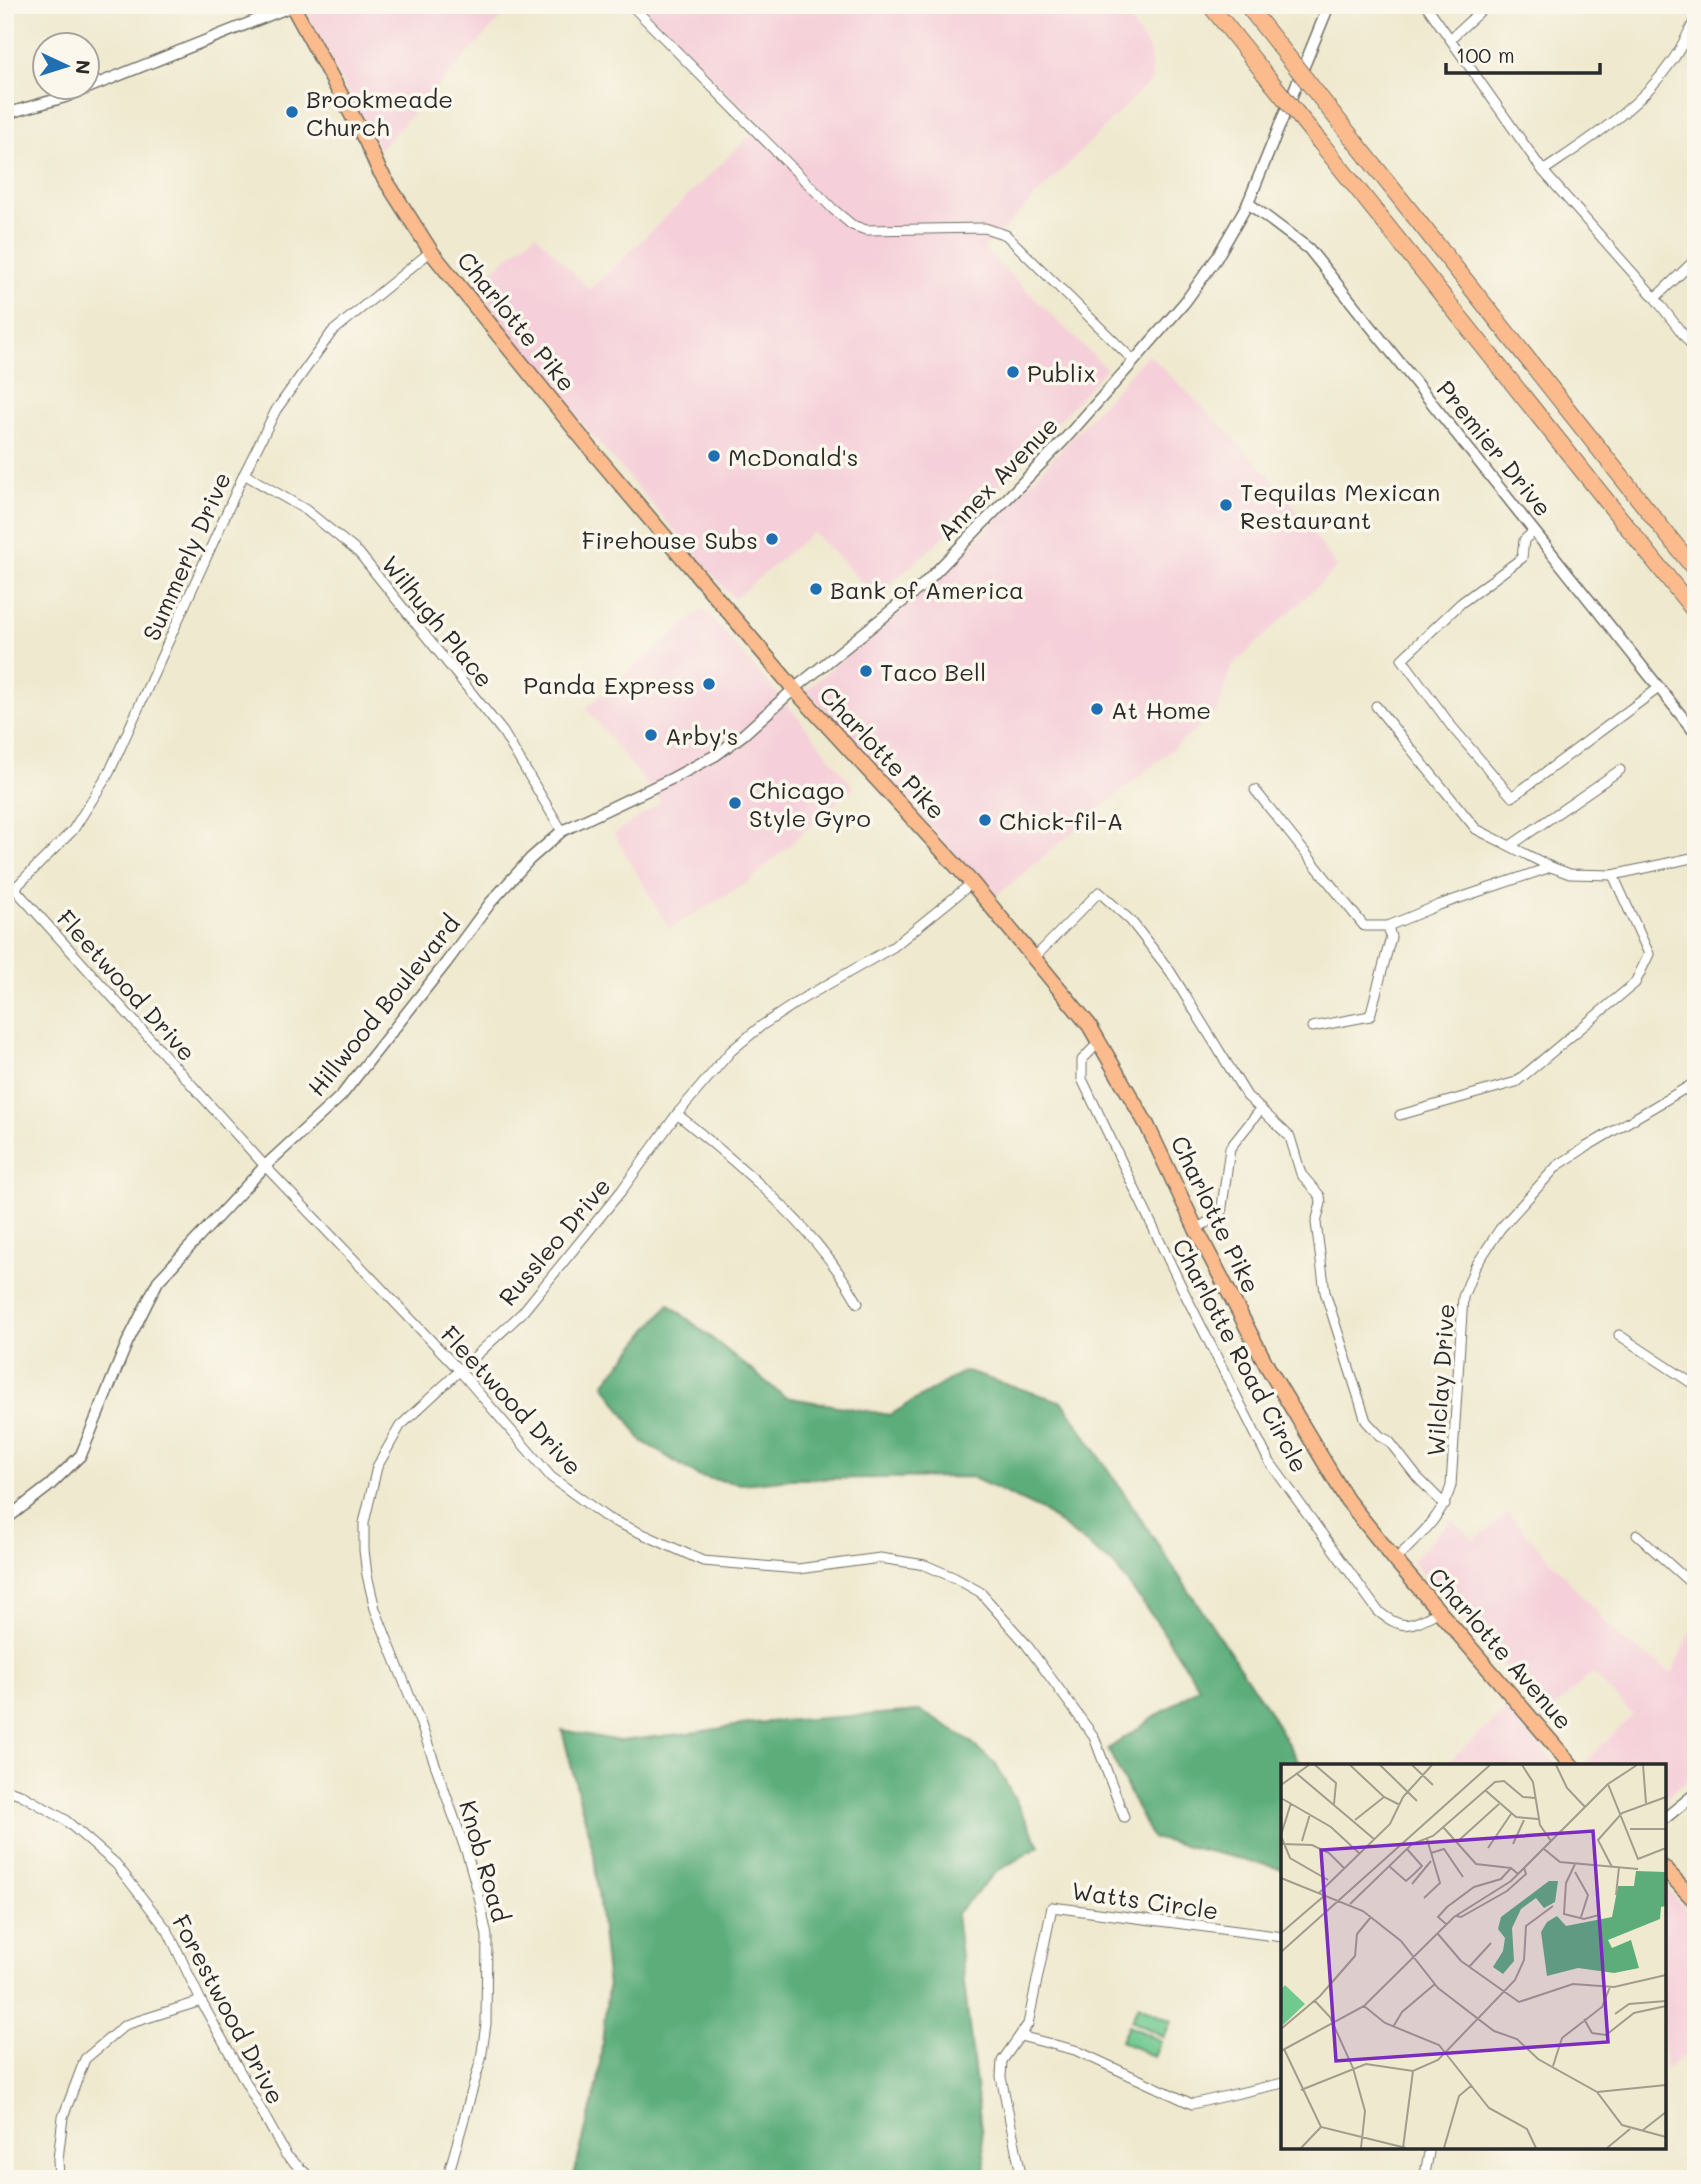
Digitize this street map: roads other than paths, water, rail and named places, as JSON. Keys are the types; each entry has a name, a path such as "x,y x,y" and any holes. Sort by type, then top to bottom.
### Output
{"highway":[{"path":"1210,5 1696,613"},
{"path":"1247,5 1696,570"}],"main road":[{"name":"Charlotte Pike","path":"293,5 379,170 430,252 629,495 794,690 972,883 1089,1025 1147,1125 1196,1229 1267,1366 1348,1500 1395,1560"},
{"name":"Charlotte Avenue","path":"1395,1560 1570,1764"},
{"path":"1666,1870 1696,1902"}],"street":[{"path":"5,114 65,97 293,5"},
{"path":"631,5 852,225 876,231 985,228 1006,235 1134,361"},
{"name":"Annex Avenue","path":"794,690 923,584 1064,440 1185,302 1216,259 1248,203 1329,5"},
{"path":"1426,5 1543,171 1654,298 1696,351"},
{"path":"1450,39 1487,5"},
{"path":"1543,171 1597,134 1640,98 1672,62 1696,18"},
{"name":"Premier Drive","path":"1248,203 1308,249 1696,734"},
{"name":"Summerly Drive","path":"5,898 73,830 109,773 244,474 276,410 332,332 430,252"},
{"path":"1654,298 1696,259"},
{"name":"Wilhugh Place","path":"244,474 306,510 359,553 503,732 562,831"},
{"path":"1534,531 1524,540 1522,558 1461,603 1402,659 1451,727 1512,797 1660,687"},
{"name":"Hillwood Boulevard","path":"5,1520 48,1486 81,1455 127,1343 158,1281 265,1166 341,1096 491,902 530,859 562,831 716,755 794,690"},
{"path":"1376,706 1476,829 1551,867 1570,874 1613,875 1696,857"},
{"path":"1510,846 1620,770"},
{"path":"1255,790 1364,926 1388,926 1439,905 1551,867"},
{"path":"1400,1115 1516,1082 1635,983 1649,954 1613,875"},
{"name":"Fleetwood Drive","path":"5,878 265,1166 459,1370 551,1477 607,1518 703,1561 798,1569 880,1558 925,1564 956,1578 979,1592 1001,1614 1037,1657 1094,1737 1124,1817"},
{"name":"Russleo Drive","path":"420,1722 376,1609 364,1550 364,1523 377,1467 400,1426 522,1312 622,1190 677,1114 730,1051 761,1026 802,999 893,947 972,883"},
{"path":"1034,958 1099,892 1131,921 1170,971 1247,1096 1290,1137 1301,1174 1320,1196 1316,1223 1325,1293 1366,1421 1380,1436 1389,1441 1417,1477 1445,1505"},
{"path":"1312,1027 1370,1016 1391,937 1388,926"},
{"name":"Charlotte Road Circle","path":"1099,1042 1082,1060 1083,1079 1184,1293 1269,1461 1385,1616 1392,1622 1411,1625 1440,1611"},
{"name":"Wilclay Drive","path":"1395,1560 1438,1516 1445,1505 1454,1463 1463,1297 1475,1266 1500,1229 1557,1166 1696,1082"},
{"path":"1686,1089 1696,1100"},
{"path":"1196,1229 1221,1214 1230,1148 1261,1110"},
{"path":"677,1114 754,1177 802,1227 848,1286 858,1304"},
{"path":"1619,1335 1696,1386"},
{"path":"1637,1535 1696,1588"},
{"name":"Knob Road","path":"420,1722 467,1854 487,1936 486,2024 481,2059 447,2179"},
{"name":"Forestwood Drive","path":"5,1789 20,1794 64,1819 116,1864 169,1931 201,2001 286,2155 312,2179"},
{"path":"1666,1817 1696,1793"},
{"name":"Watts Circle","path":"1023,2179 1001,2077 1002,2061 1028,2024 1052,1907 1281,1937"},
{"path":"60,2179 59,2149 63,2117 85,2059 125,2025 201,2001"},
{"path":"1020,2036 1075,2050 1192,2104 1281,2083"},
{"path":"1424,2179 1430,2149"}],"place":[{"name":"Brookmeade Church","path":"292,112"},
{"name":"Publix","path":"1013,372"},
{"name":"McDonald's","path":"714,456"},
{"name":"Tequilas Mexican Restaurant","path":"1226,505"},
{"name":"Firehouse Subs","path":"772,539"},
{"name":"Bank of America","path":"816,589"},
{"name":"Taco Bell","path":"866,671"},
{"name":"Panda Express","path":"709,684"},
{"name":"At Home","path":"1097,709"},
{"name":"Arby's","path":"651,735"},
{"name":"Chicago Style Gyro","path":"735,803"},
{"name":"Chick-fil-A","path":"985,820"}]}
